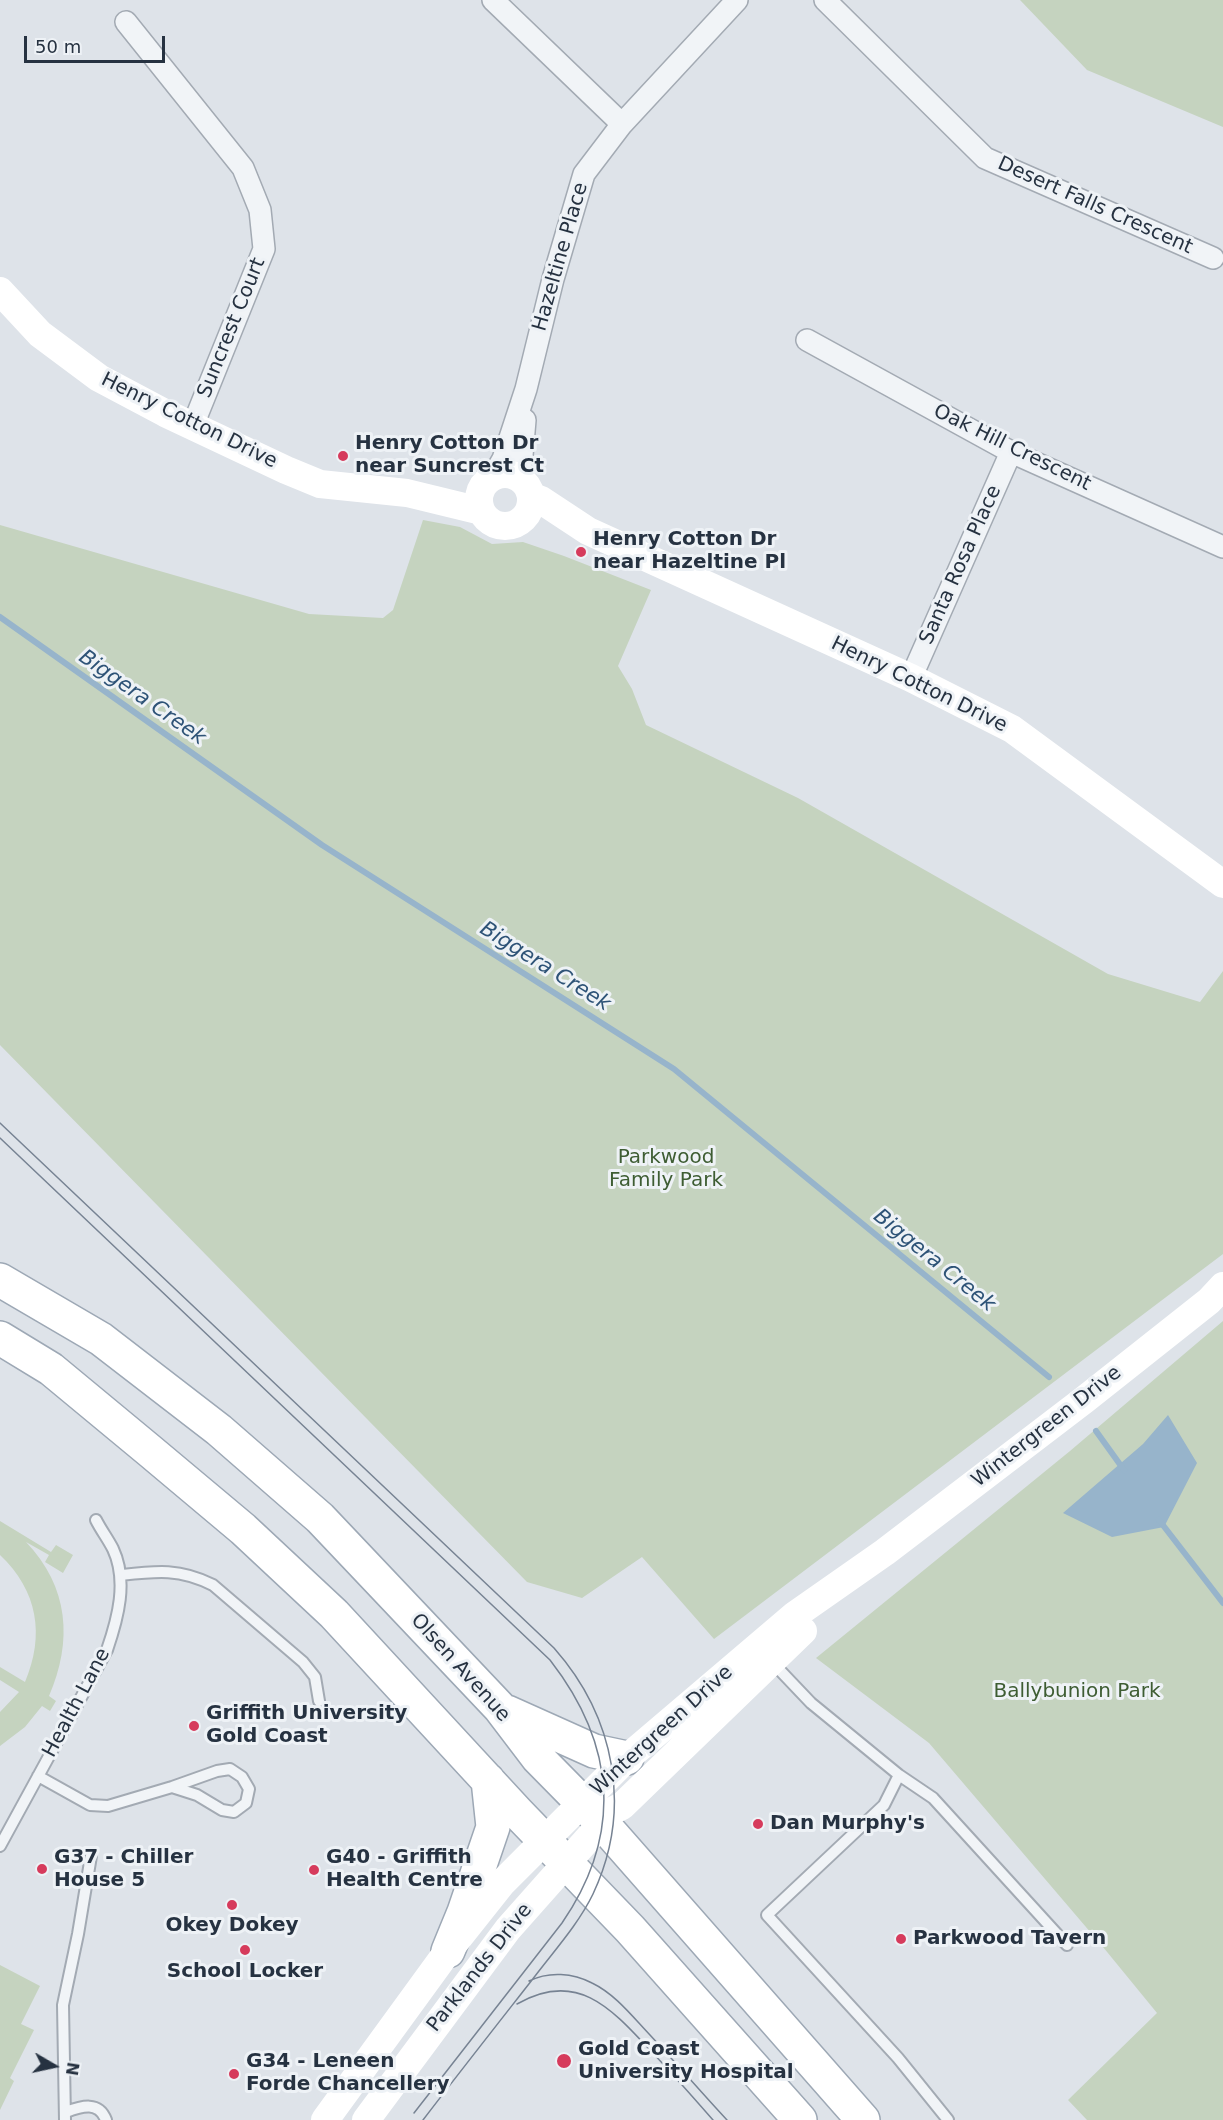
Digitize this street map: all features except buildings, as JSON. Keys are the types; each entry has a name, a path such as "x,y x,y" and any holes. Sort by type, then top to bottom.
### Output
{"main road":[{"name":"Olsen Avenue","path":"0,1280 101,1338 219,1430 320,1518 500,1708 538,1758 593,1813 863,2120"},
{"path":"0,1338 51,1369 243,1528 334,1614 634,1933 800,2120"},
{"path":"500,1708 594,1751 627,1758"},
{"path":"448,1951 493,1827 488,1780"}],"street":[{"path":"493,0 622,124"},
{"name":"Hazeltine Place","path":"485,491 503,459 526,389 553,279 584,174 622,124 737,0"},
{"name":"Desert Falls Crescent","path":"825,0 985,158 1213,258"},
{"name":"Suncrest Court","path":"126,22 243,168 260,210 264,249 194,425"},
{"name":"Henry Cotton Drive","path":"0,291 40,334 99,378 165,413 320,484 407,493 485,491"},
{"name":"Oak Hill Crescent","path":"807,340 1011,452 1223,547"},
{"name":"Hazeltine Place","path":"525,498 526,389"},
{"name":"Santa Rosa Place","path":"911,678 1011,452"},
{"path":"506,474 525,498 517,524 500,526 485,518 485,491 506,474"},
{"name":"Henry Cotton Drive","path":"525,498 588,531 911,678 1012,729 1223,884"},
{"name":"Wintergreen Drive","path":"593,1813 627,1758 795,1615 885,1552 1084,1400 1218,1293"},
{"name":"Wintergreen Drive","path":"593,1813 772,1661 885,1552"},
{"name":"Parklands Drive","path":"366,2120 508,1929 556,1852 593,1813"},
{"name":"Parklands Drive","path":"325,2120 448,1951 502,1883 556,1852"}],"lane":[{"name":"Health Lane","path":"0,1846 107,1650 118,1612 121,1575 113,1549 96,1520"},
{"path":"121,1575 172,1571 199,1578 213,1585 303,1662 315,1677 319,1701"},
{"path":"772,1661 812,1703 899,1775 933,1798 1068,1945"},
{"path":"38,1776 90,1805 108,1806 216,1771 230,1769 242,1777 249,1789 246,1803 234,1812 222,1810 197,1795 172,1787"},
{"path":"899,1775 884,1805 767,1915 898,2058 948,2120"},
{"path":"92,1856 63,2005 63,2081 65,2116 80,2107 91,2106 101,2110 106,2120"}],"green space":[{"path":"1020,0 1223,0 1223,127 1087,70"},
{"name":"Parkwood Family Park","path":"423,520 460,527 492,544 523,542 651,590 618,666 632,689 646,725 798,798 1108,974 1200,1002 1223,971 1223,1254 714,1639 642,1557 582,1598 527,1582 0,1045 0,525 309,614 383,618 393,610"},
{"name":"Ballybunion Park","path":"1223,1321 1223,2120 1087,2120 1068,2100 1157,2013 929,1743 816,1658 1070,1451"},
{"path":"0,1521 51,1552 56,1545 73,1555 63,1573 45,1562 49,1555 26,1542 51,1577 59,1596 63,1615 62,1655 49,1696 56,1701 50,1711 42,1706 25,1727 0,1746 0,1712 19,1692 0,1680 0,1667 25,1682 35,1647 36,1631 30,1599 23,1583 0,1555"},
{"path":"0,1965 40,1986 21,2024 34,2030 10,2078 14,2081 0,2110"}],"water":[{"path":"1168,1415 1197,1463 1164,1527 1112,1537 1063,1513 1143,1444"}],"waterway":[{"name":"Biggera Creek","path":"0,617 322,845 674,1069 1049,1377"},
{"name":"Biggera Creek","path":"1096,1431 1124,1470"},
{"name":"Biggera Creek","path":"1159,1520 1223,1603"}],"tram line":[{"path":"0,1123 554,1648 575,1675 604,1734 611,1765 614,1797 612,1829 605,1862 593,1894 565,1938 423,2120"},
{"path":"0,1138 550,1660 572,1692 588,1724 599,1757 604,1790 602,1823 595,1856 582,1890 562,1923 414,2113"},
{"path":"529,1981 545,1976 569,1975 585,1980 608,1993 630,2013 727,2120"},
{"path":"517,2004 538,1994 557,1991 574,1992 606,2007 635,2034 713,2120"}],"place":[{"name":"Henry Cotton Dr near Suncrest Ct","path":"343,456"},
{"name":"Henry Cotton Dr near Hazeltine Pl","path":"581,552"},
{"name":"Griffith University Gold Coast","path":"194,1726"},
{"name":"Dan Murphy's","path":"758,1824"},
{"name":"G37 - Chiller House 5","path":"42,1869"},
{"name":"G40 - Griffith Health Centre","path":"314,1870"},
{"name":"Okey Dokey","path":"232,1905"},
{"name":"Parkwood Tavern","path":"901,1939"},
{"name":"School Locker","path":"245,1950"},
{"name":"Gold Coast University Hospital","path":"564,2061"},
{"name":"G34 - Leneen Forde Chancellery","path":"234,2074"}]}
